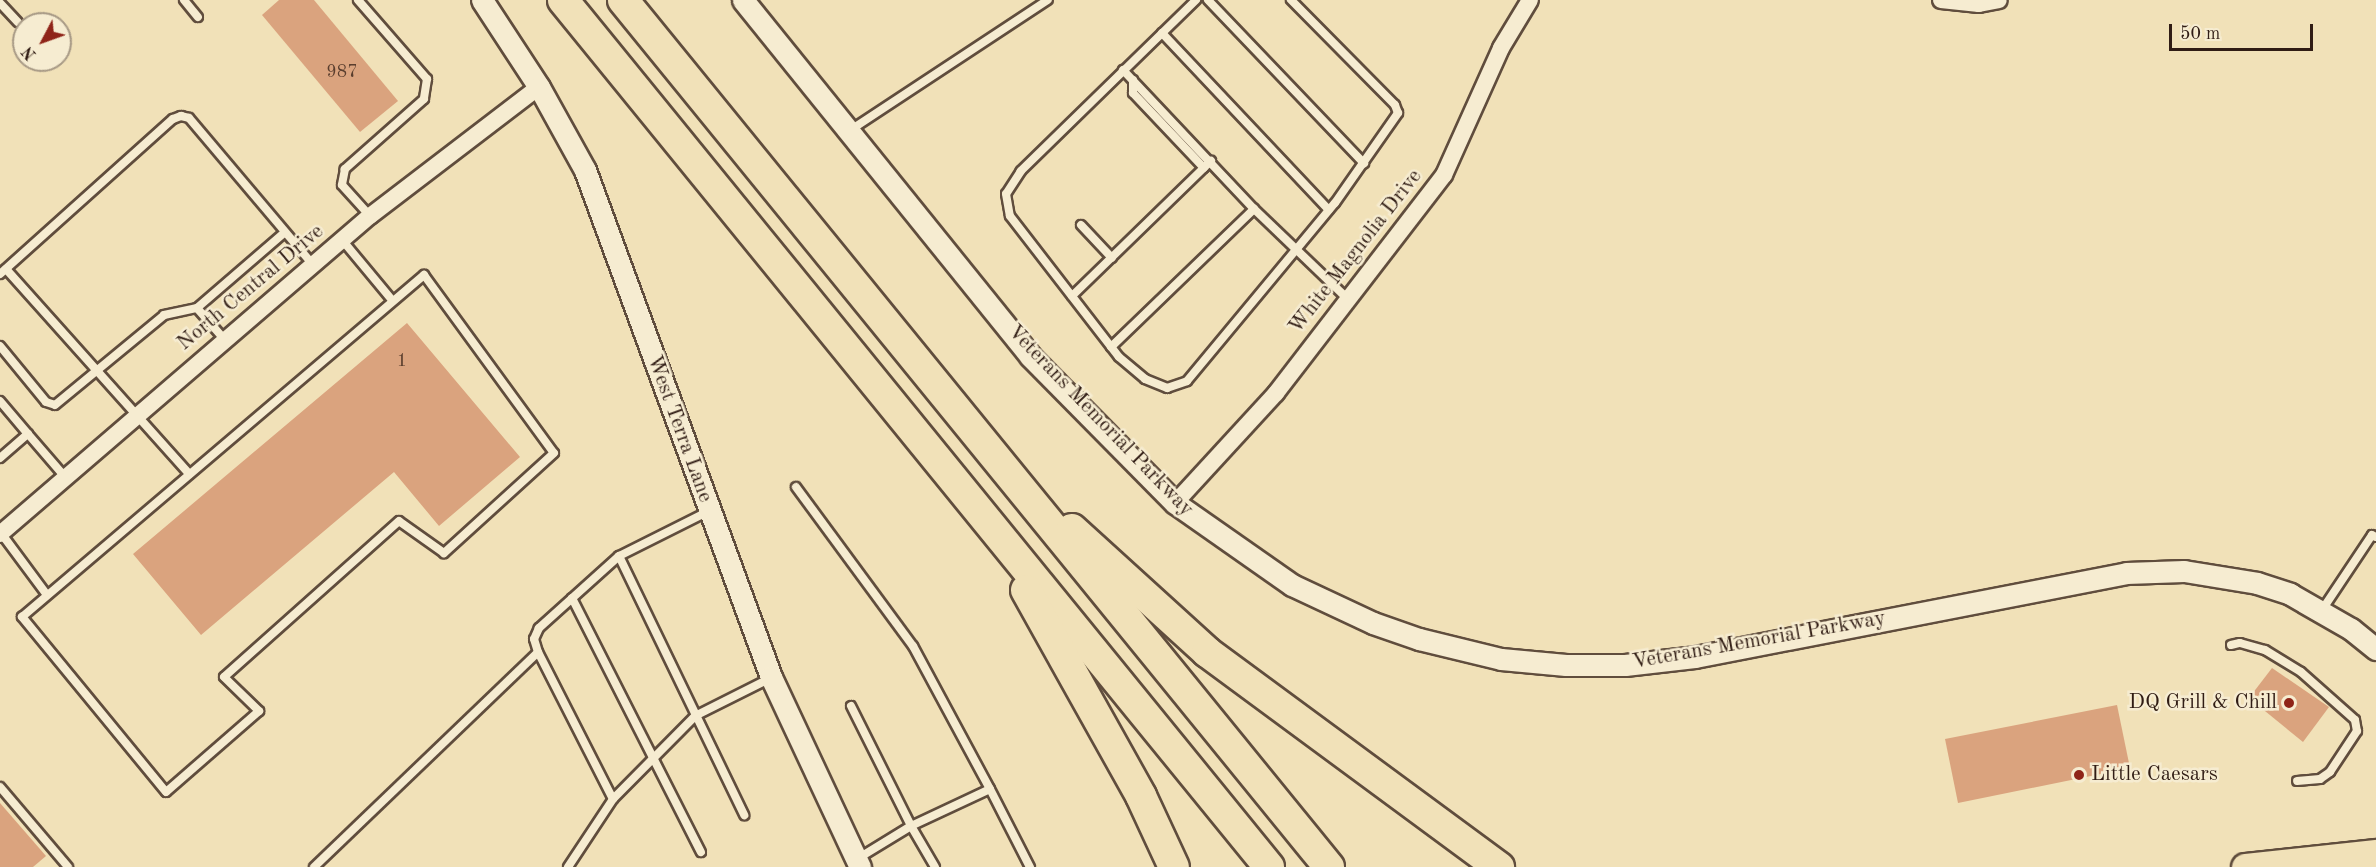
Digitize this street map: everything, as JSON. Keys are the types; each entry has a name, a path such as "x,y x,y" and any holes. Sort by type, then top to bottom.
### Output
{"highway":[{"path":"563,0 1269,867"},
{"path":"623,0 1329,867"},
{"path":"1013,479 1207,652 1499,867"},
{"path":"964,491 1052,635 1141,796 1174,867"}],"main road":[{"path":"2245,867 2373,851"}],"street":[{"name":"West Terra Lane","path":"482,0 539,87 585,171 771,677 858,863"},
{"name":"Veterans Memorial Parkway","path":"742,0 1030,356 1175,503 1261,567 1330,605 1419,639 1534,663 1656,663 2149,570 2184,571 2257,583 2322,610 2376,649"},
{"name":"White Magnolia Drive","path":"1175,503 1276,393 1444,175 1501,48 1530,0"},
{"path":"1941,0 1979,4 1999,0"},
{"name":"North Central Drive","path":"0,534 224,339 315,266 370,216 539,87"}],"lane":[{"path":"184,0 198,17"},
{"path":"358,0 427,79 424,99 345,169 342,185 370,216"},
{"path":"849,131 1048,0"},
{"path":"1196,0 1020,171 1006,194 1010,216 1111,346 1145,379 1158,386 1178,386 1187,381 1329,210 1398,113 1395,105 1291,0"},
{"path":"1208,0 1364,163"},
{"path":"0,3 12,16"},
{"path":"1162,33 1329,210"},
{"path":"1123,70 1254,209 1348,299"},
{"path":"1133,80 1133,93 1204,168"},
{"path":"189,474 99,371 3,272 182,116 189,118 315,266"},
{"path":"1072,296 1211,161"},
{"path":"1111,346 1254,209"},
{"path":"1081,225 1112,258"},
{"path":"0,346 46,402 55,405 164,315 197,308 285,232"},
{"path":"342,242 392,300"},
{"path":"424,275 554,453 444,553 399,521 224,677 259,711 166,792 21,617 189,474 424,275"},
{"path":"197,308 224,339"},
{"path":"0,401 65,477"},
{"path":"0,458 28,434"},
{"path":"795,487 913,646 1030,867"},
{"path":"613,799 538,652 534,639 539,628 619,556 709,511"},
{"path":"0,534 47,595"},
{"path":"2322,610 2372,535 2376,537"},
{"path":"619,556 694,716 744,815"},
{"path":"572,598 701,852"},
{"path":"2231,645 2240,643 2265,650 2301,672 2355,720 2357,731 2330,772 2320,779 2297,781"},
{"path":"314,867 538,652"},
{"path":"568,867 613,799 694,716 771,677"},
{"path":"851,706 911,826 935,867"},
{"path":"0,787 68,867"},
{"path":"858,863 911,826 990,789"}],"building":[{"path":"279,0 314,0 398,101 360,132 262,15"},
{"path":"407,323 520,457 439,526 394,472 201,635 133,554"},
{"name":"DQ Grill & Chill","path":"2272,668 2329,707 2303,742 2249,698"},
{"path":"2117,705 2130,768 1958,803 1945,739"},
{"path":"0,803 46,856 33,867 0,867"}],"place":[{"name":"DQ Grill & Chill","path":"2289,703"},
{"name":"Little Caesars","path":"2079,775"}]}
